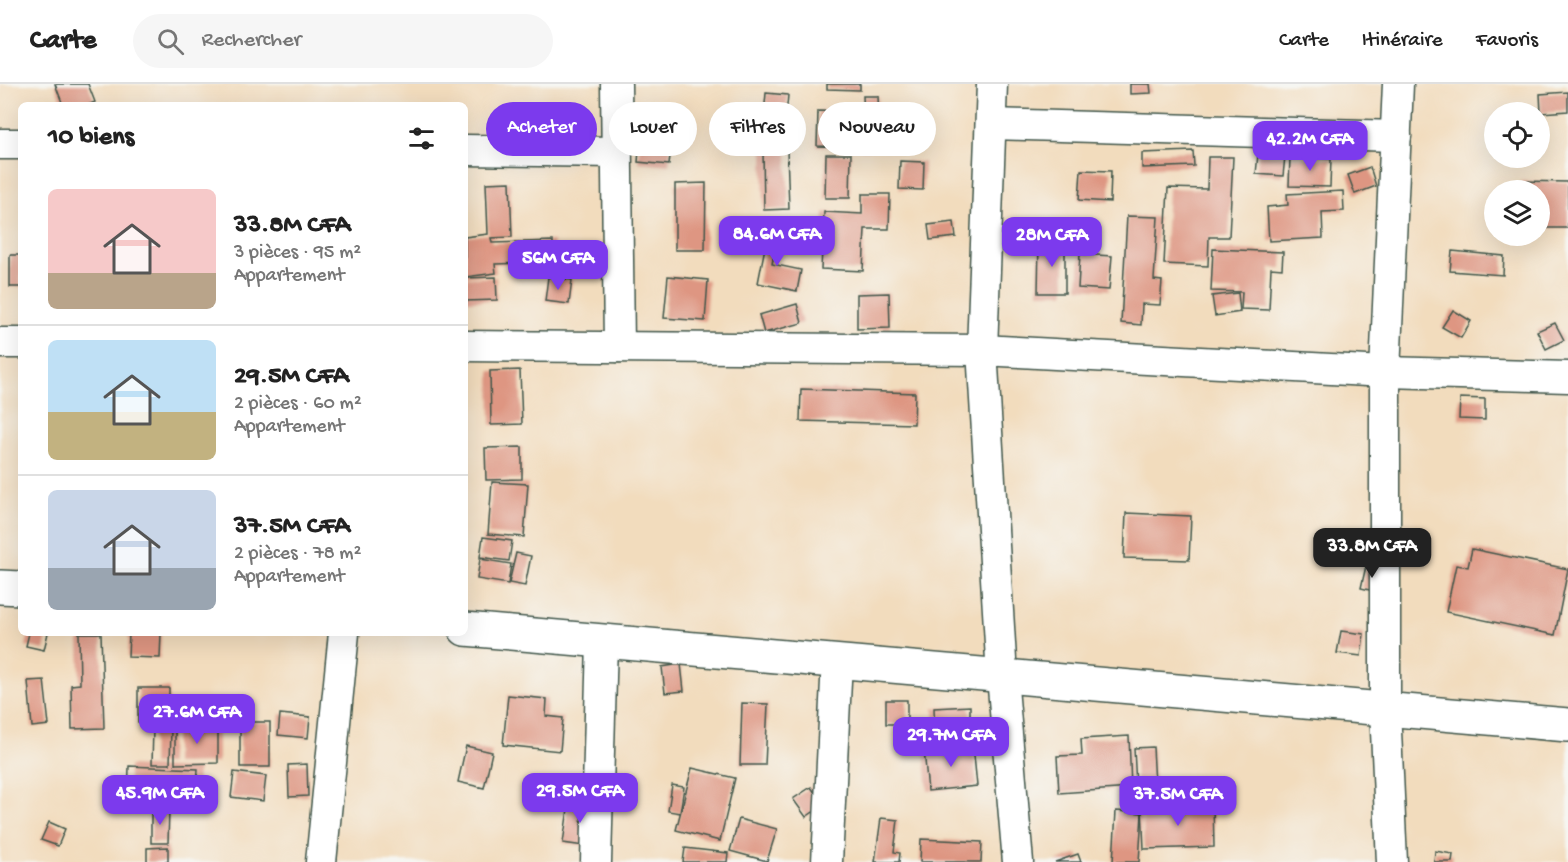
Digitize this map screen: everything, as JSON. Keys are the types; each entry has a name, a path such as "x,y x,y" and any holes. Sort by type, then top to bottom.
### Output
{"main road":[{"path":"0,586 18,588"},
{"path":"468,629 1568,725"}],"street":[{"path":"616,84 616,102"},
{"path":"992,84 982,350 1002,676 1018,862"},
{"path":"1392,862 1385,709 1385,372 1398,84"},
{"path":"991,124 1396,136"},
{"path":"0,144 18,144"},
{"path":"468,150 609,152"},
{"path":"617,156 619,347"},
{"path":"0,343 18,343"},
{"path":"468,346 982,350 1385,372 1568,377"},
{"path":"321,862 344,636"},
{"path":"596,862 602,641"},
{"path":"827,862 837,661"}],"building":[{"path":"55,84 88,84 95,102 62,102"},
{"path":"827,84 860,84 860,90 827,89"},
{"path":"1130,84 1150,84 1151,93 1130,94"},
{"path":"1568,92 1568,111 1550,112 1550,102 1540,102 1540,94"},
{"path":"766,93 788,95 787,102 765,102"},
{"path":"863,96 878,96 878,102 863,102"},
{"path":"1193,151 1194,166 1142,168 1142,153"},
{"path":"1258,154 1285,156 1283,176 1256,174"},
{"path":"639,156 670,156 669,165 638,162"},
{"path":"763,156 787,156 789,209 764,210"},
{"path":"826,156 851,156 850,198 825,198"},
{"path":"1208,157 1233,157 1229,237 1209,237 1208,266 1164,264 1168,188 1207,189"},
{"path":"1290,157 1331,159 1330,187 1289,186"},
{"path":"900,161 924,162 923,190 899,189"},
{"path":"1370,167 1376,186 1355,194 1348,175"},
{"path":"1081,170 1111,171 1110,202 1079,200"},
{"path":"510,182 512,237 491,238 492,243 553,241 553,262 495,264 496,273 468,277 468,237 488,234 486,183"},
{"path":"1550,182 1568,182 1568,228 1550,228"},
{"path":"706,183 705,250 675,250 675,184"},
{"path":"1343,191 1344,211 1322,212 1323,238 1269,241 1267,207 1288,205 1287,194"},
{"path":"862,194 890,194 889,229 865,229 863,271 821,269 824,212 862,214"},
{"path":"1127,216 1158,217 1154,280 1162,281 1160,305 1142,304 1141,325 1121,323"},
{"path":"954,222 956,237 930,240 928,225"},
{"path":"769,227 779,229 772,264 801,270 797,291 758,283"},
{"path":"1039,242 1065,242 1065,293 1038,293"},
{"path":"1213,249 1283,252 1282,269 1271,268 1269,310 1241,309 1242,292 1211,291"},
{"path":"1452,251 1504,256 1503,275 1450,271"},
{"path":"1080,254 1112,256 1109,290 1078,288"},
{"path":"10,255 18,255 18,287 10,287"},
{"path":"668,276 708,280 705,321 664,318"},
{"path":"496,277 497,300 468,301 468,278"},
{"path":"548,277 572,280 569,304 545,301"},
{"path":"889,293 890,328 857,329 857,294"},
{"path":"1238,293 1240,312 1215,316 1212,296"},
{"path":"797,304 802,323 764,333 759,315"},
{"path":"1453,310 1471,321 1461,338 1442,327"},
{"path":"1555,323 1564,340 1546,349 1537,331"},
{"path":"520,370 522,424 491,425 490,371"},
{"path":"801,389 915,393 914,424 800,421"},
{"path":"1460,398 1485,399 1485,420 1459,419"},
{"path":"522,447 522,479 486,480 485,448"},
{"path":"492,482 528,484 524,537 488,534"},
{"path":"1126,513 1191,516 1189,560 1124,558"},
{"path":"483,537 512,541 509,561 480,557"},
{"path":"1472,549 1568,569 1555,635 1446,612 1456,565 1468,567"},
{"path":"516,553 531,556 525,586 509,583"},
{"path":"480,559 511,564 508,584 477,579"},
{"path":"1366,566 1383,570 1378,592 1361,588"},
{"path":"1341,631 1364,634 1361,656 1337,653"},
{"path":"28,636 47,636 44,650 26,646"},
{"path":"79,636 101,636 104,728 72,729 71,685 80,684"},
{"path":"129,636 161,636 160,658 128,657"},
{"path":"681,664 684,691 665,693 662,667"},
{"path":"44,680 49,725 32,727 28,681"},
{"path":"138,688 169,688 169,722 138,722"},
{"path":"508,695 547,699 546,716 563,718 560,751 503,745"},
{"path":"886,700 907,700 907,724 886,724"},
{"path":"742,703 768,704 765,765 740,765"},
{"path":"970,706 970,736 935,737 934,708"},
{"path":"280,714 310,717 308,738 278,735"},
{"path":"240,722 270,722 270,767 240,767"},
{"path":"218,726 218,763 175,764 175,727"},
{"path":"153,729 171,729 170,764 152,764"},
{"path":"1129,736 1131,788 1059,793 1057,756 1082,755 1081,739"},
{"path":"973,745 977,786 928,791 924,750"},
{"path":"466,746 492,752 484,788 458,782"},
{"path":"1153,747 1156,804 1137,806 1134,748"},
{"path":"307,764 308,796 289,797 288,765"},
{"path":"129,766 198,769 196,805 128,802"},
{"path":"692,768 735,778 720,841 676,830"},
{"path":"234,772 266,776 263,801 231,797"},
{"path":"672,785 684,787 680,813 668,811"},
{"path":"811,787 823,805 806,817 793,799"},
{"path":"569,802 596,805 591,847 563,843"},
{"path":"1213,804 1214,847 1144,849 1142,807"},
{"path":"151,810 169,810 168,843 151,843"},
{"path":"1116,811 1142,813 1139,862 1113,862"},
{"path":"881,818 898,820 894,852 900,853 899,862 875,862"},
{"path":"739,819 777,829 767,861 730,851"},
{"path":"49,822 65,829 58,846 41,840"},
{"path":"921,839 982,842 981,862 920,862"},
{"path":"168,847 168,862 147,862 147,848"},
{"path":"685,848 728,853 727,862 683,862"},
{"path":"1435,851 1453,854 1452,862 1434,862"},
{"path":"1078,854 1081,862 1055,862"}]}
